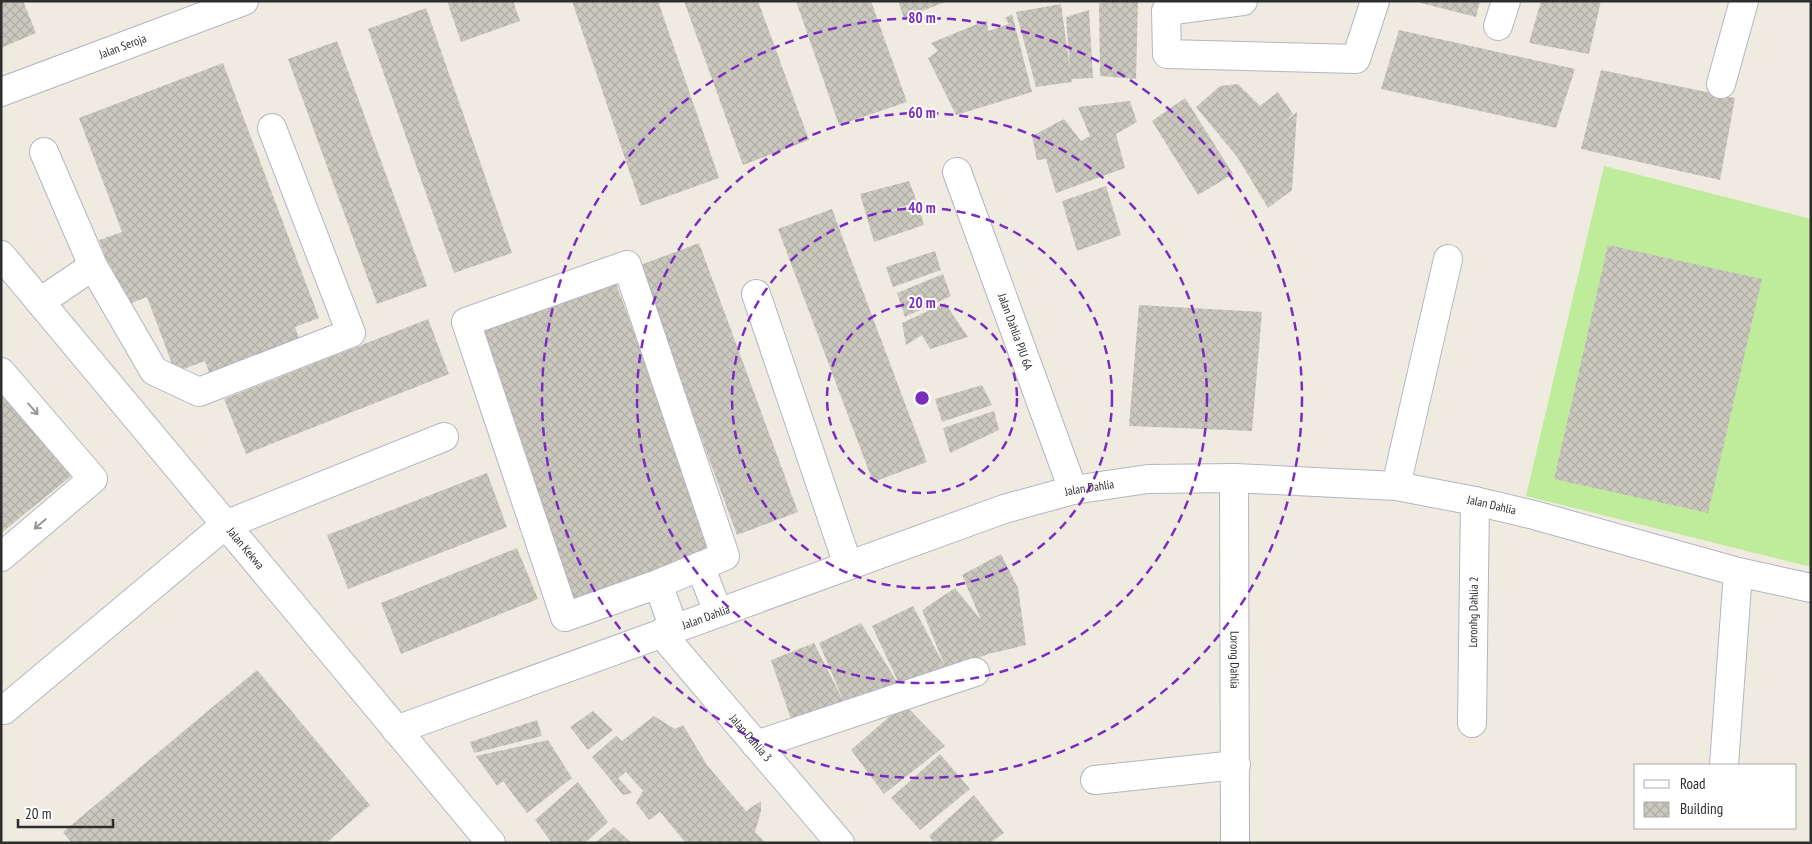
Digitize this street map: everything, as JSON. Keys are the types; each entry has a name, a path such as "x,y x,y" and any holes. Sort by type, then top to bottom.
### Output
{"street":[{"name":"Jalan Seroja","path":"1,92 244,1"},
{"path":"1243,1 1166,11 1167,54 1356,59 1375,1"},
{"path":"1721,84 1744,1"},
{"path":"44,152 94,266 154,371 199,392 351,333 272,128"},
{"name":"Jalan Dahlia PJU 6A","path":"957,172 1073,490"},
{"name":"Jalan Kekwa","path":"1,255 491,843"},
{"path":"1396,486 1448,259"},
{"path":"40,302 94,266"},
{"path":"627,266 725,556 658,584 565,617 466,322 627,266"},
{"path":"756,294 848,565"},
{"path":"1,372 93,479 1,557"},
{"path":"4,710 225,525 444,437"},
{"name":"Jalan Dahlia","path":"396,730 1004,509 1073,490 1148,479 1234,478 1396,486 1476,501 1534,515 1738,572 1811,588"},
{"name":"Lorong Dahlia","path":"1234,478 1235,843"},
{"name":"Loronhg Dahlia 2","path":"1472,722 1476,501"},
{"path":"700,566 718,612"},
{"path":"1724,764 1738,572"},
{"path":"658,584 667,631"},
{"name":"Jalan Dahlia 3","path":"667,631 756,745 840,843"},
{"path":"756,745 975,672"},
{"path":"1095,780 1236,765"}],"green space":[{"path":"1604,166 1811,219 1811,567 1526,496"}],"building":[{"path":"1,1 23,1 36,33 1,48"},
{"path":"447,1 513,1 520,21 461,42"},
{"path":"572,1 658,1 719,178 641,206"},
{"path":"684,1 758,1 809,140 743,165"},
{"path":"796,1 871,1 907,102 839,125"},
{"path":"898,1 948,1 904,18"},
{"path":"1138,1 1136,79 1100,76 1099,3"},
{"path":"1413,1 1480,1 1476,17"},
{"path":"1541,1 1601,1 1589,54 1529,43"},
{"path":"1061,4 1070,69 1066,17 1089,10 1093,78 1071,79 1072,82 1036,87 1016,12"},
{"path":"426,8 512,253 454,273 368,29"},
{"path":"1012,14 1032,92 956,115 928,58 938,51 931,43 987,20 988,31 1009,24 1005,18"},
{"path":"1399,30 1575,69 1556,128 1381,89"},
{"path":"337,41 427,286 377,304 288,59"},
{"path":"223,63 319,318 295,327 304,351 214,386 205,361 175,372 147,297 124,306 99,240 122,232 79,118"},
{"path":"1601,70 1735,98 1720,180 1581,149"},
{"path":"1238,84 1260,106 1278,92 1293,114 1281,125 1297,112 1292,190 1268,208 1238,158 1196,107 1220,86"},
{"path":"1185,98 1233,174 1198,195 1152,121"},
{"path":"1130,101 1137,122 1116,134 1125,168 1056,193 1046,159 1037,160 1032,136 1064,119 1081,141 1090,136 1078,107"},
{"path":"909,181 917,202 877,215 918,204 924,225 874,242 860,194"},
{"path":"1106,186 1121,235 1077,251 1062,201"},
{"path":"832,209 927,462 873,482 778,229"},
{"path":"699,243 798,512 737,535 638,266"},
{"path":"1608,245 1762,279 1708,513 1554,479"},
{"path":"935,251 941,270 893,287 886,267"},
{"path":"943,274 951,296 905,317 897,293"},
{"path":"614,278 713,549 573,600 474,329"},
{"path":"945,303 968,337 930,349 922,335 906,345 902,323"},
{"path":"1139,305 1262,312 1252,431 1129,426"},
{"path":"428,319 449,374 246,454 224,399"},
{"path":"1,378 80,469 1,533"},
{"path":"982,385 992,405 942,422 935,399"},
{"path":"994,411 999,430 950,453 943,428"},
{"path":"487,473 507,527 348,589 327,535"},
{"path":"517,548 538,599 401,654 381,603"},
{"path":"1001,554 1018,588 1026,645 988,654 902,690 872,626 913,606 946,669 922,610 955,588 981,620 962,575"},
{"path":"861,623 902,690 792,722 771,660 814,643 844,702 819,643"},
{"path":"257,670 370,805 326,843 72,843 63,832"},
{"path":"904,704 945,746 884,794 851,750"},
{"path":"593,711 613,730 588,750 570,727"},
{"path":"654,716 675,729 683,725 707,765 746,811 761,801 761,811 755,832 766,843 686,843 660,812 649,820 636,803 643,791 626,772 618,778 632,793 623,795 592,757 616,736 622,741"},
{"path":"537,720 542,736 474,753 470,742"},
{"path":"548,740 572,778 527,813 503,781 497,786 476,756"},
{"path":"940,754 970,789 920,830 891,798"},
{"path":"578,782 608,822 585,843 552,843 535,820"},
{"path":"974,795 1004,833 990,843 934,843 929,836"},
{"path":"614,827 632,843 595,843"}]}
